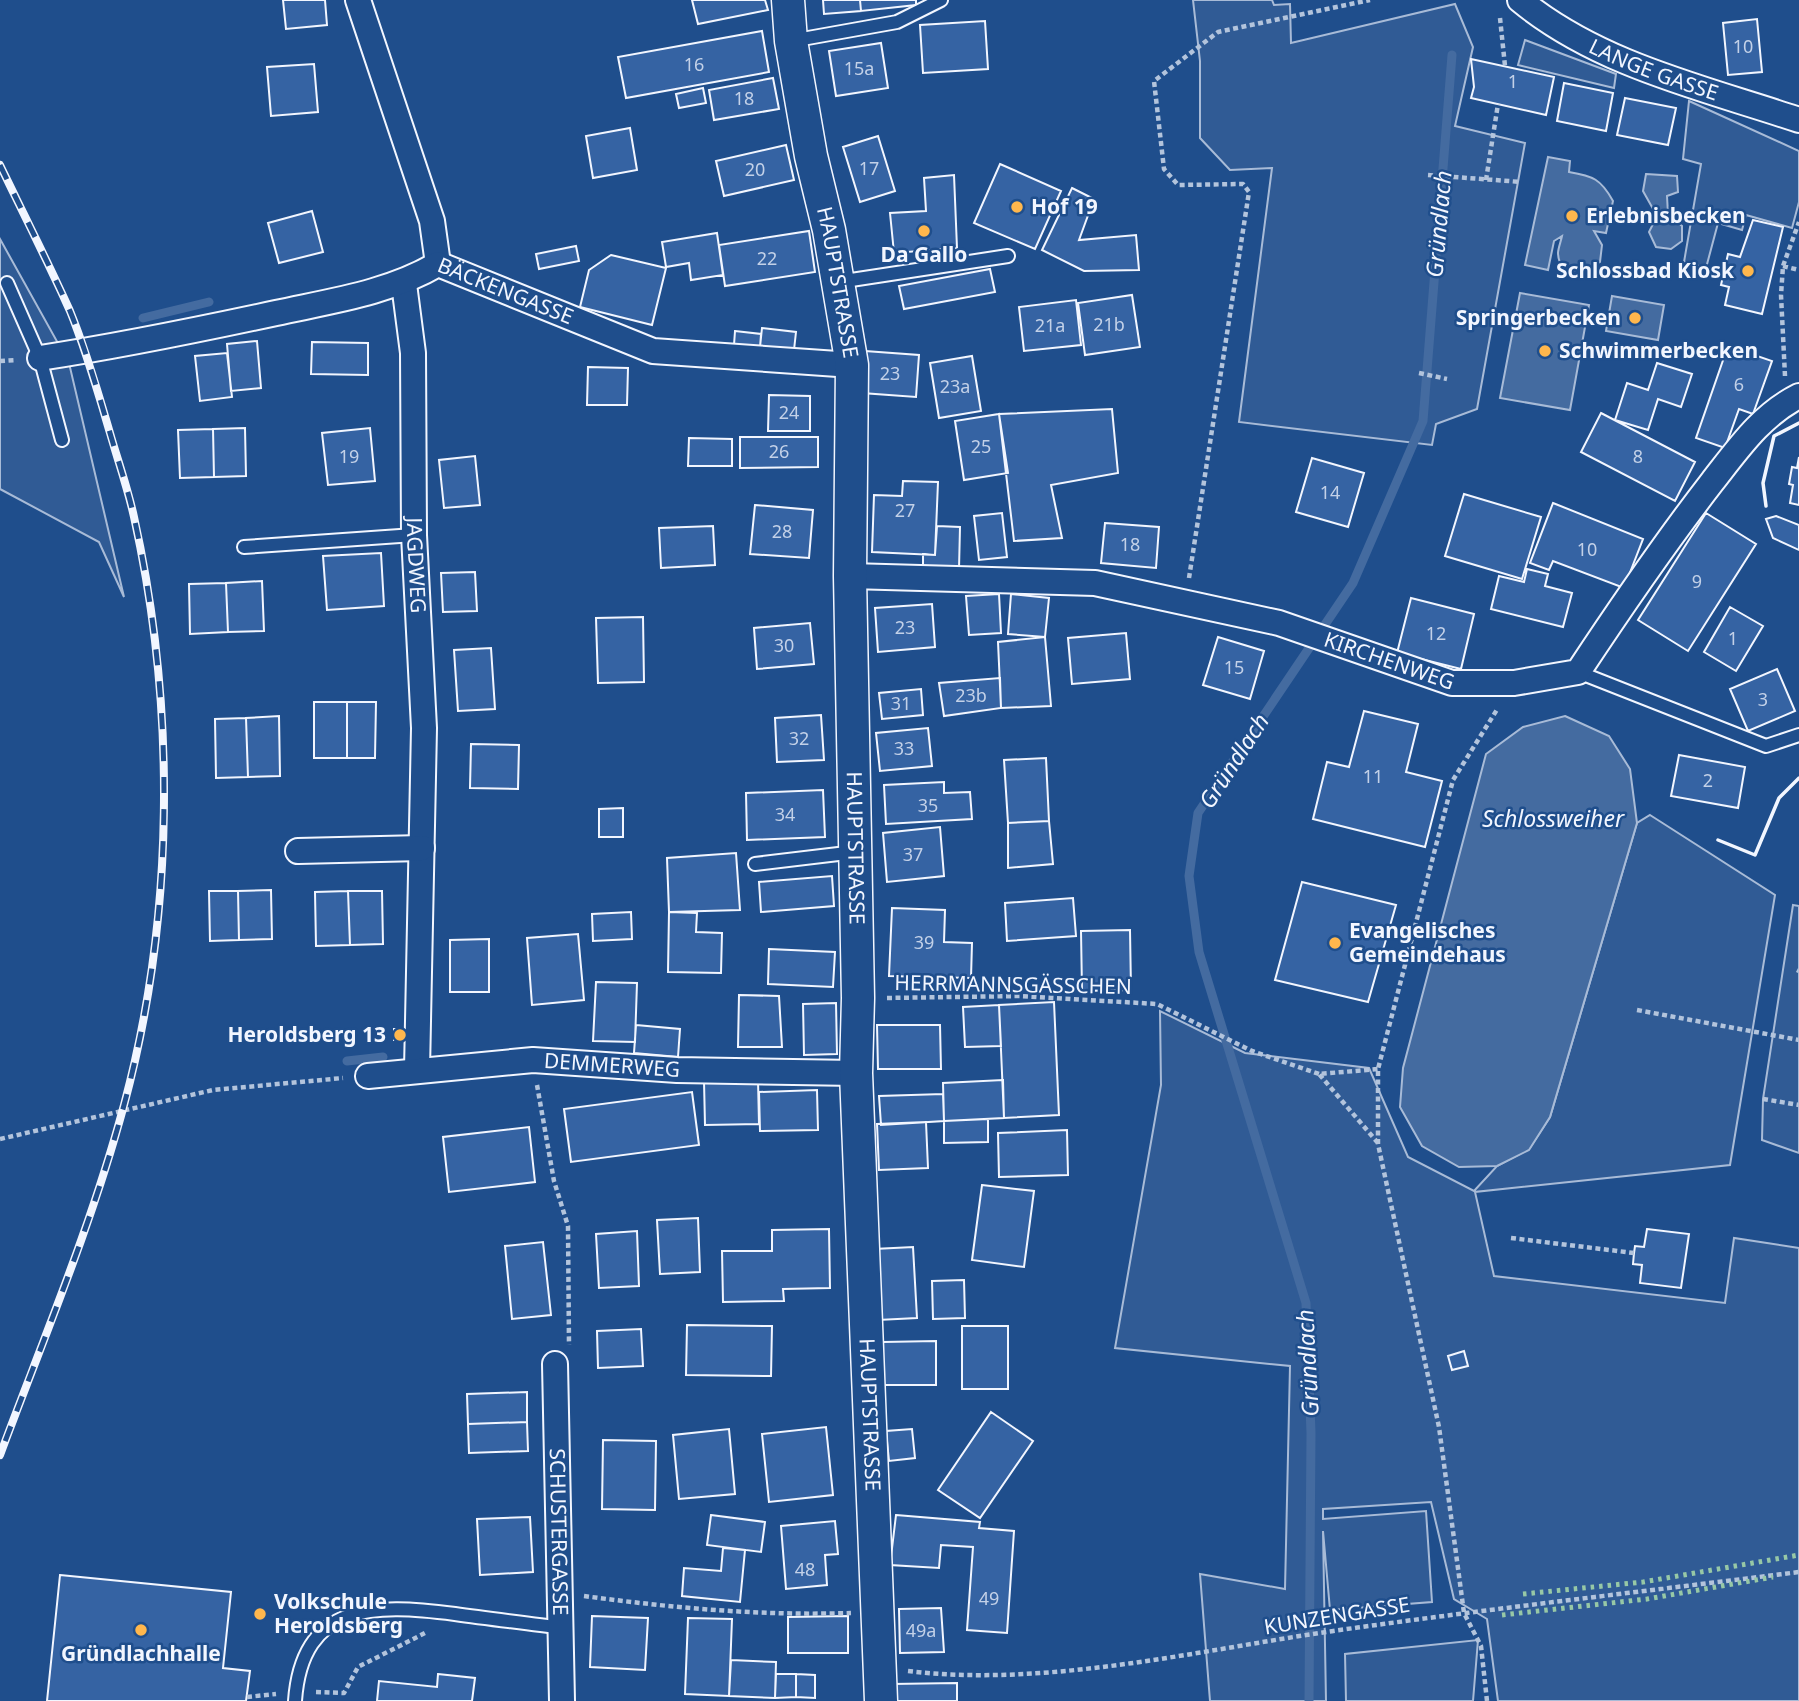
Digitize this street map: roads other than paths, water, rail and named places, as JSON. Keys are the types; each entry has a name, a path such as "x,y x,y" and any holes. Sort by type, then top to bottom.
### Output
{"street":[{"path":"358,0 432,221 438,264"},
{"name":"HAUPTSTRASSE","path":"788,0 791,41 852,365 850,576 858,998 856,1073 881,1701"},
{"name":"LANGE GASSE","path":"1510,7 1545,20 1611,57 1799,120"},
{"name":"BÄCKENGASSE","path":"40,358 125,346 404,284 438,264 653,351 852,365"},
{"name":"JAGDWEG","path":"404,284 413,353 414,535 424,728 416,1070"},
{"path":"1578,672 1658,552 1746,439 1776,407 1799,396"},
{"name":"KIRCHENWEG","path":"850,576 1095,583 1279,624 1452,683 1514,683 1578,672"},
{"path":"298,852 422,848"},
{"name":"DEMMERWEG","path":"368,1076 533,1060 677,1070 856,1073"},
{"name":"SCHUSTERGASSE","path":"555,1364 562,1701"}],"lane":[{"path":"791,41 897,22 941,0"},
{"path":"838,282 1008,256"},
{"path":"7,283 40,358 62,440"},
{"path":"244,547 414,535"},
{"path":"1578,672 1766,746 1799,735"},
{"path":"755,864 855,852"},
{"path":"296,1696 299,1668 309,1646 322,1630 360,1610 399,1607 562,1628"}],"water":[{"name":"Erlebnisbecken","path":"1548,157 1570,161 1569,172 1596,180 1613,201 1606,233 1594,231 1602,245 1600,262 1588,268 1574,270 1563,266 1558,253 1562,236 1554,241 1548,270 1525,265"},
{"path":"1646,174 1677,176 1678,192 1667,196 1668,214 1682,226 1682,241 1671,249 1656,247 1649,232 1657,216 1643,191"},
{"name":"Schwimmerbecken","path":"1520,293 1589,305 1570,410 1500,398"},
{"name":"Springerbecken","path":"1612,296 1664,305 1658,340 1606,331"},
{"name":"Schlossweiher","path":"1565,716 1609,736 1630,769 1637,823 1550,1117 1529,1150 1497,1166 1459,1167 1422,1146 1400,1107 1403,1068 1486,754 1523,727"}],"waterway":[{"name":"Gründlach","path":"1309,1701 1311,1433 1306,1303 1199,952 1189,876 1198,813 1353,583 1423,421 1452,55"},
{"path":"143,318 209,302"},
{"path":"347,1061 383,1057"}],"railway":[{"path":"0,165 76,326 132,506 148,589 157,662 163,737 164,811 161,886 153,960 141,1033 124,1105 82,1238 0,1455"}],"place":[{"name":"Hof 19","path":"1017,207"},
{"name":"Erlebnisbecken","path":"1572,216"},
{"name":"Da Gallo","path":"924,231"},
{"name":"Schlossbad Kiosk","path":"1748,271"},
{"name":"Springerbecken","path":"1635,318"},
{"name":"Schwimmerbecken","path":"1545,351"},
{"name":"Evangelisches Gemeindehaus","path":"1335,943"},
{"name":"Heroldsberg 13","path":"400,1035"},
{"name":"Volkschule Heroldsberg","path":"260,1614"},
{"name":"Gründlachhalle","path":"141,1630"}]}
